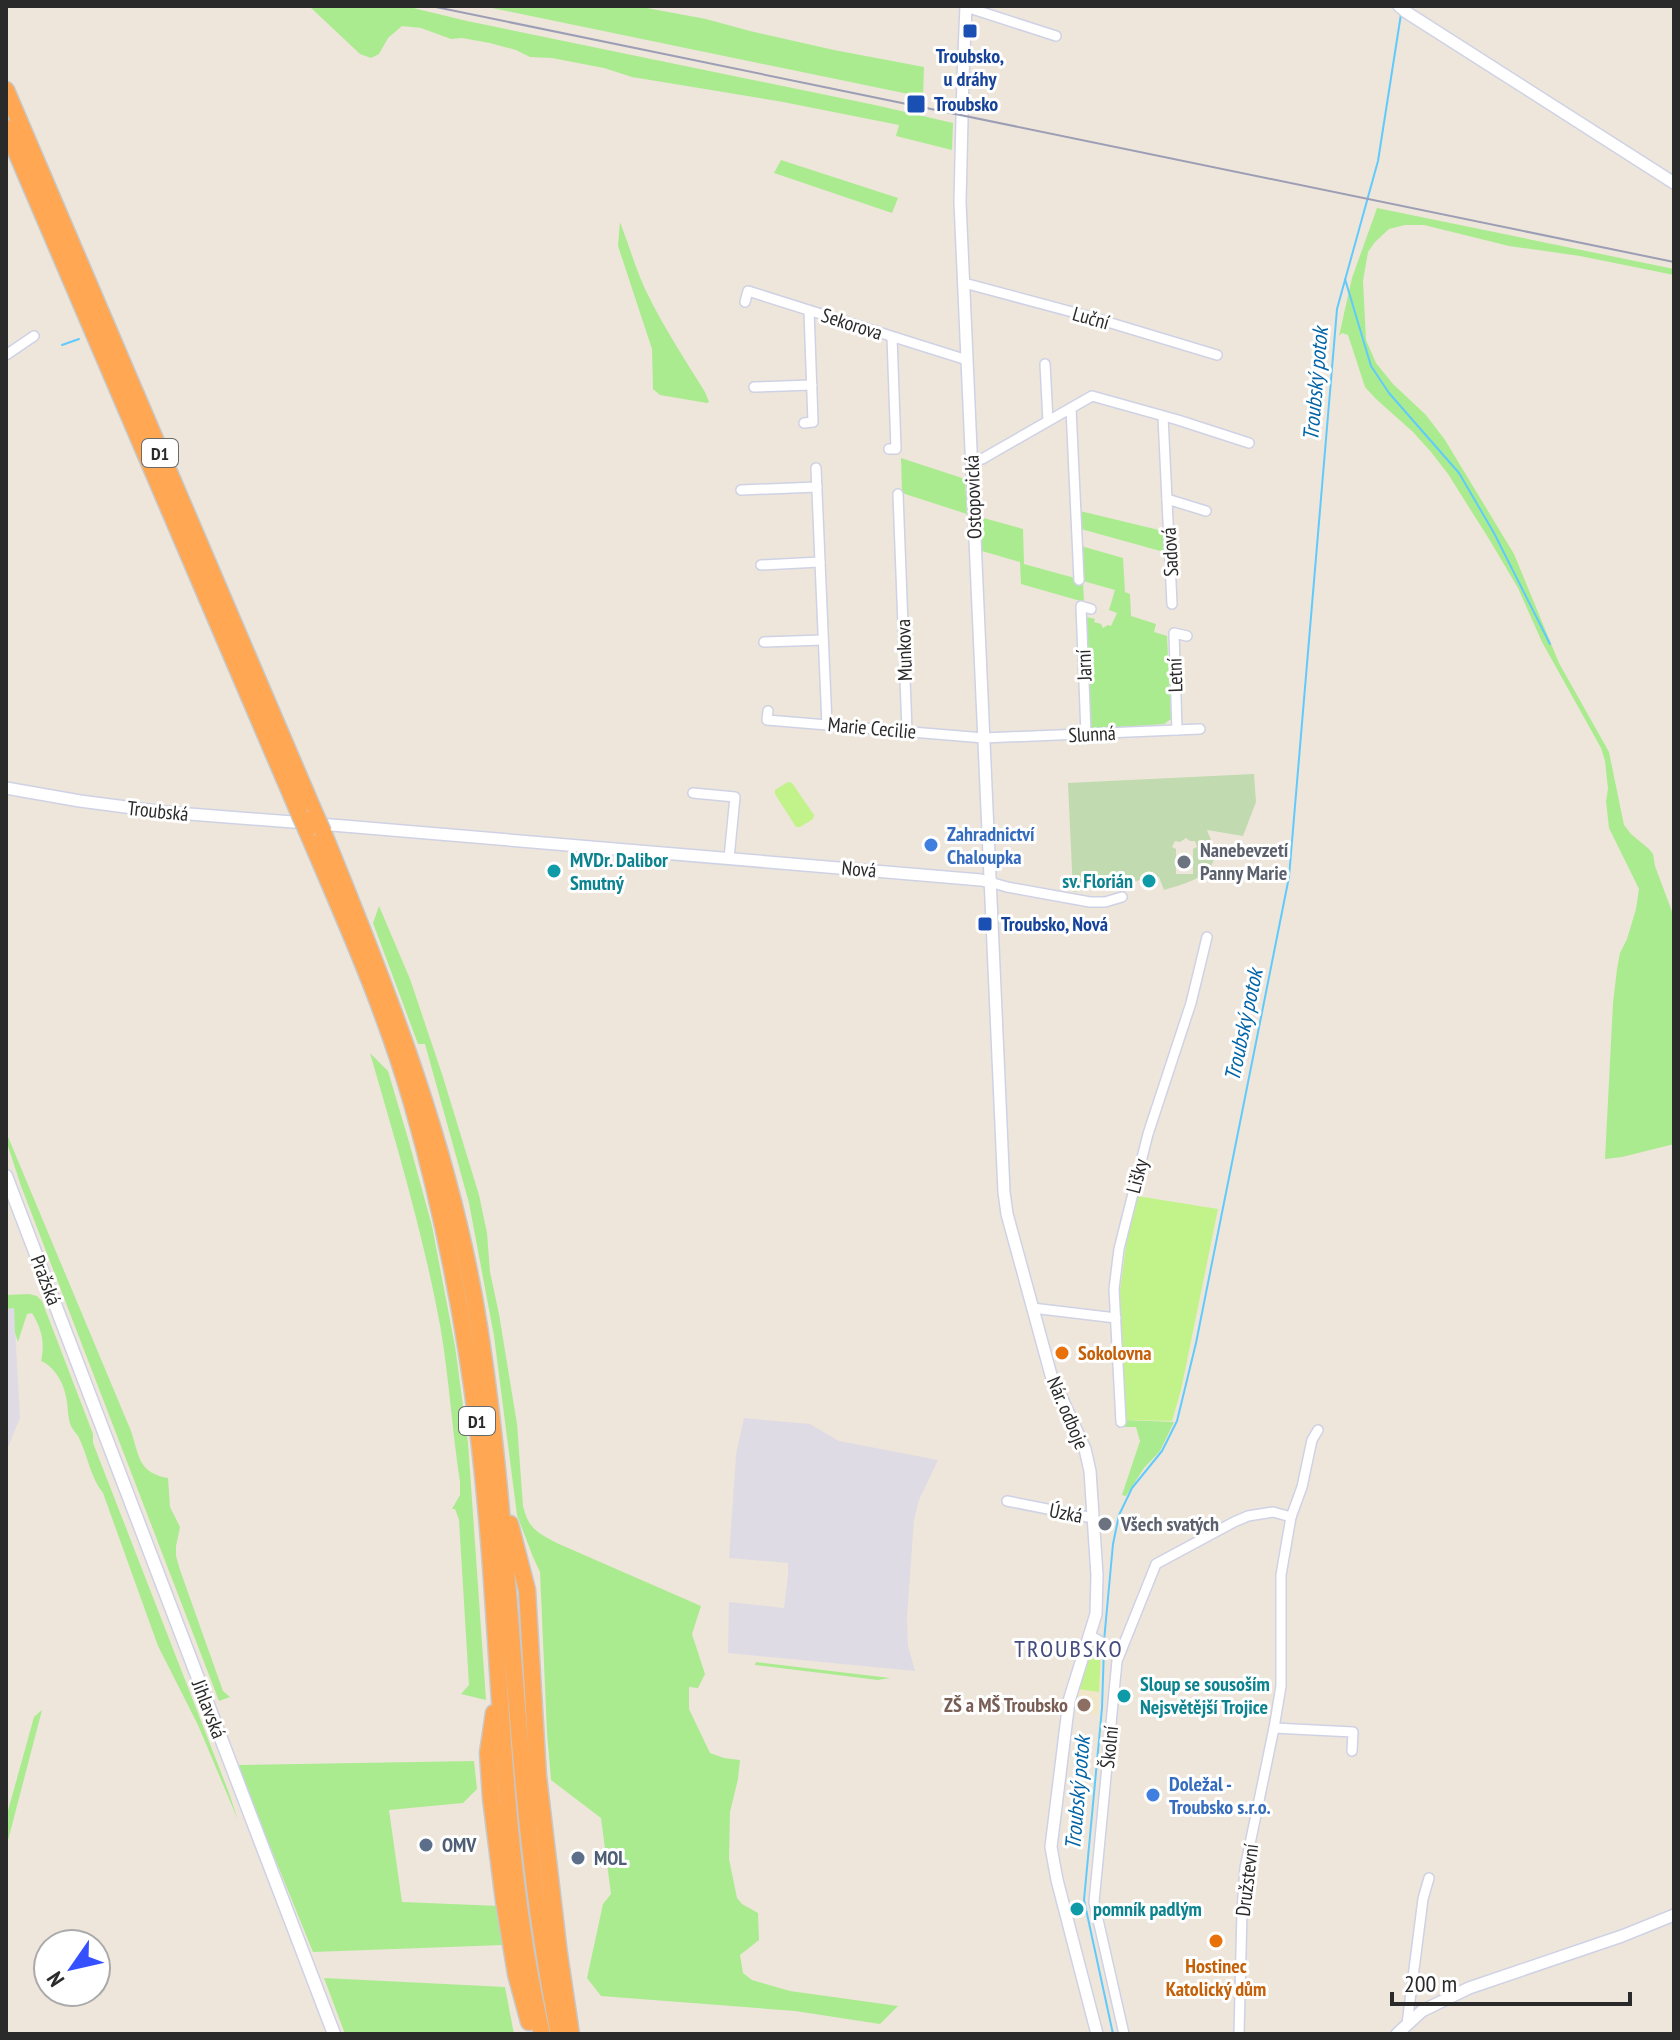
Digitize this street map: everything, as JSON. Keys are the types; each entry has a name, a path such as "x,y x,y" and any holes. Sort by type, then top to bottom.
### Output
{"highway":[{"name":"D1","path":"6,90 311,823 411,1100 445,1226 464,1330 489,1533 509,1823 519,1903 542,2034"},
{"name":"D1","path":"6,128 311,823 374,957 401,1029 442,1159 470,1278 496,1449 526,1820 559,2034"},
{"path":"496,1449 509,1520 527,1590 538,1776 571,2034"},
{"path":"498,1688 488,1753 491,1798 516,1974 532,2034"}],"main road":[{"name":"Pražská","path":"6,1176 85,1384"},
{"name":"Jihlavská","path":"85,1384 334,2034"}],"street":[{"path":"966,6 1056,36"},
{"name":"Ostopovická","path":"966,6 960,202 990,882"},
{"path":"1403,9 1674,183"},
{"name":"Luční","path":"964,283 1217,355"},
{"name":"Sekorova","path":"745,302 748,291 967,360"},
{"path":"804,423 813,422 809,311"},
{"path":"6,355 34,336"},
{"path":"889,449 896,449 892,337"},
{"path":"1045,364 1048,421"},
{"path":"754,387 812,385"},
{"path":"972,461 982,459 1095,396 1249,443"},
{"path":"1071,408 1071,494 1079,580"},
{"name":"Sadová","path":"1163,417 1172,604"},
{"path":"816,468 827,725"},
{"path":"741,490 817,487"},
{"name":"Munkova","path":"898,494 897,569 907,731"},
{"name":"Sadová","path":"1167,499 1206,511"},
{"path":"761,565 820,562"},
{"name":"Jarní","path":"1084,606 1086,734"},
{"name":"Letní","path":"1177,730 1174,633 1187,636"},
{"path":"764,642 823,640"},
{"name":"Marie Cecilie","path":"768,711 767,720 984,738"},
{"name":"Slunná","path":"984,738 1200,729"},
{"name":"Troubská","path":"6,788 164,812 501,839"},
{"path":"693,793 735,797 729,858"},
{"name":"Nová","path":"501,839 990,882"},
{"path":"990,882 1090,902 1122,897"},
{"name":"Nár. odboje","path":"990,882 1005,1202 1051,1375 1085,1449 1090,1471 1098,1598 1096,1614 1101,1642 1069,1701 1051,1847 1097,2034"},
{"name":"Lišky","path":"1121,1422 1115,1276 1119,1249 1148,1134 1191,1003 1207,937"},
{"path":"1032,1308 1116,1318"},
{"name":"Družstevní","path":"1239,2034 1245,1868 1281,1686 1281,1575 1291,1517 1302,1487 1312,1440 1318,1430"},
{"name":"Úzká","path":"1039,1508 1041,1494"},
{"name":"Úzká","path":"1007,1501 1093,1518"},
{"name":"Školní","path":"1124,2034 1094,1902 1115,1670 1120,1653 1156,1564 1248,1516 1273,1512 1291,1517"},
{"path":"1101,1642 1120,1653"},
{"path":"1274,1728 1353,1732 1352,1751"},
{"path":"1407,2024 1423,1899 1429,1878"},
{"path":"1397,2034 1422,2011 1469,1988 1674,1915"}],"shaded area":[{"path":"14,1308 20,1418 6,1452 6,1309"},
{"path":"744,1418 810,1424 839,1441 938,1460 919,1500 914,1520 907,1617 908,1646 915,1671 728,1653 729,1602 784,1608 788,1575 788,1563 729,1558 736,1454"},
{"path":"1092,1648 1101,1651 1098,1714 1075,1713 1078,1689"}],"green space":[{"path":"309,6 405,6 875,105 953,123 952,150 896,136 899,125 632,77 552,58 530,57 490,43 451,39 421,28 402,26 388,38 379,54 371,58 360,54"},
{"path":"482,6 636,6 706,19 834,50 924,67 923,97"},
{"path":"781,160 898,198 892,213 774,173"},
{"path":"1377,208 1674,269 1674,275 1580,256 1509,246 1424,225 1405,225 1389,229 1375,242 1368,252 1363,281 1366,340 1376,363 1426,415 1445,440 1514,554 1559,663 1609,752 1624,825 1653,854 1674,917 1674,1144 1605,1159 1617,969 1636,909 1639,889 1609,828 1608,789 1601,748 1542,642 1518,588 1448,474 1413,432 1365,387 1348,335 1342,333 1339,336 1352,278"},
{"path":"620,222 645,290 705,392 707,403 660,395 653,389 652,349 618,246"},
{"path":"901,458 965,479 967,514 902,493"},
{"path":"1080,511 1163,531 1164,552 1081,529"},
{"path":"980,517 1023,529 1024,564 1082,580 1081,546 1123,558 1125,592 1130,594 1131,616 1156,624 1154,632 1167,636 1171,719 1164,724 1090,729 1085,621 1087,617 1095,619 1094,622 1103,628 1111,626 1117,613 1109,610 1115,590 1083,581 1084,602 1021,584 1020,562 982,551"},
{"path":"1254,774 1256,802 1243,836 1207,830 1214,858 1206,872 1198,877 1164,890 1159,877 1073,892 1068,783","holes":["1186,838 1195,841 1197,847 1193,849 1193,874 1176,874 1176,849 1172,847 1175,841"]},
{"path":"788,782 792,783 814,815 800,827 796,827 775,794 775,790"},
{"path":"379,906 410,979 479,1195 517,1424 523,1506 528,1521 540,1533 559,1544 701,1606 692,1634 705,1674 698,1688 689,1687 689,1709 710,1753 740,1760 730,1812 729,1859 737,1898 758,1913 759,1940 740,1955 743,1973 752,1980 790,1991 898,2006 880,2024 795,2011 601,1996 587,1978 603,1904 611,1894 601,1818 551,1780 540,1572 517,1515 494,1336 469,1203 425,1044 418,1044 373,923"},
{"path":"370,1053 388,1071 409,1142 432,1226 455,1346 468,1443 486,1700 461,1694 469,1685 459,1520 455,1509 452,1509 460,1495 460,1482 443,1344 417,1222"},
{"path":"6,1132 131,1431 141,1462 151,1472 168,1478 170,1507 180,1527 176,1556 223,1691 230,1697 219,1701 21,1186"},
{"path":"1137,1196 1218,1209 1172,1421 1126,1420 1119,1298 1127,1238"},
{"path":"29,1294 42,1301 93,1434 93,1443 238,1820 198,1725 158,1646 103,1493 71,1426 62,1384 55,1372 41,1361 42,1336 32,1313 27,1314 18,1342 14,1308 6,1309 6,1295"},
{"path":"1125,1420 1174,1422 1160,1451 1144,1468 1126,1496 1122,1495 1140,1441 1136,1427 1121,1427"},
{"path":"1092,1648 1101,1651 1099,1692 1078,1689"},
{"path":"756,1662 890,1678 878,1680 755,1665"},
{"path":"42,1710 6,1848 6,1818 34,1717"},
{"path":"474,1761 477,1789 463,1803 389,1810 402,1902 500,1906 503,1945 313,1952 237,1765"},
{"path":"324,1978 505,1987 514,2034 345,2034"}],"waterway":[{"name":"Troubský potok","path":"1104,1641 1113,1544 1119,1515 1132,1488 1162,1451 1177,1421 1196,1343 1289,877 1337,309 1378,161 1401,14"},
{"path":"1345,279 1371,366 1389,393 1459,473 1494,533 1550,644"},
{"path":"62,345 79,339"},
{"name":"Troubský potok","path":"1104,1647 1102,1708 1084,1900 1113,2034"}],"railway":[{"path":"431,6 1674,262"}],"place":[{"name":"Troubsko, u dráhy","path":"970,31"},
{"name":"Troubsko","path":"916,104"},
{"name":"Zahradnictví Chaloupka","path":"931,845"},
{"name":"Nanebevzetí Panny Marie","path":"1184,862"},
{"name":"MVDr. Dalibor Smutný","path":"554,871"},
{"name":"sv. Florián","path":"1149,881"},
{"name":"Troubsko, Nová","path":"985,924"},
{"name":"Sokolovna","path":"1062,1353"},
{"name":"Všech svatých","path":"1105,1524"},
{"name":"Sloup se sousoším Nejsvětější Trojice","path":"1124,1696"},
{"name":"ZŠ a MŠ Troubsko","path":"1084,1705"},
{"name":"Doležal - Troubsko s.r.o.","path":"1153,1795"},
{"name":"OMV","path":"426,1845"},
{"name":"MOL","path":"578,1858"},
{"name":"pomník padlým","path":"1077,1909"},
{"name":"Hostinec Katolický dům","path":"1216,1941"}],"district":[{"name":"TROUBSKO","path":"1069,1648"}]}
